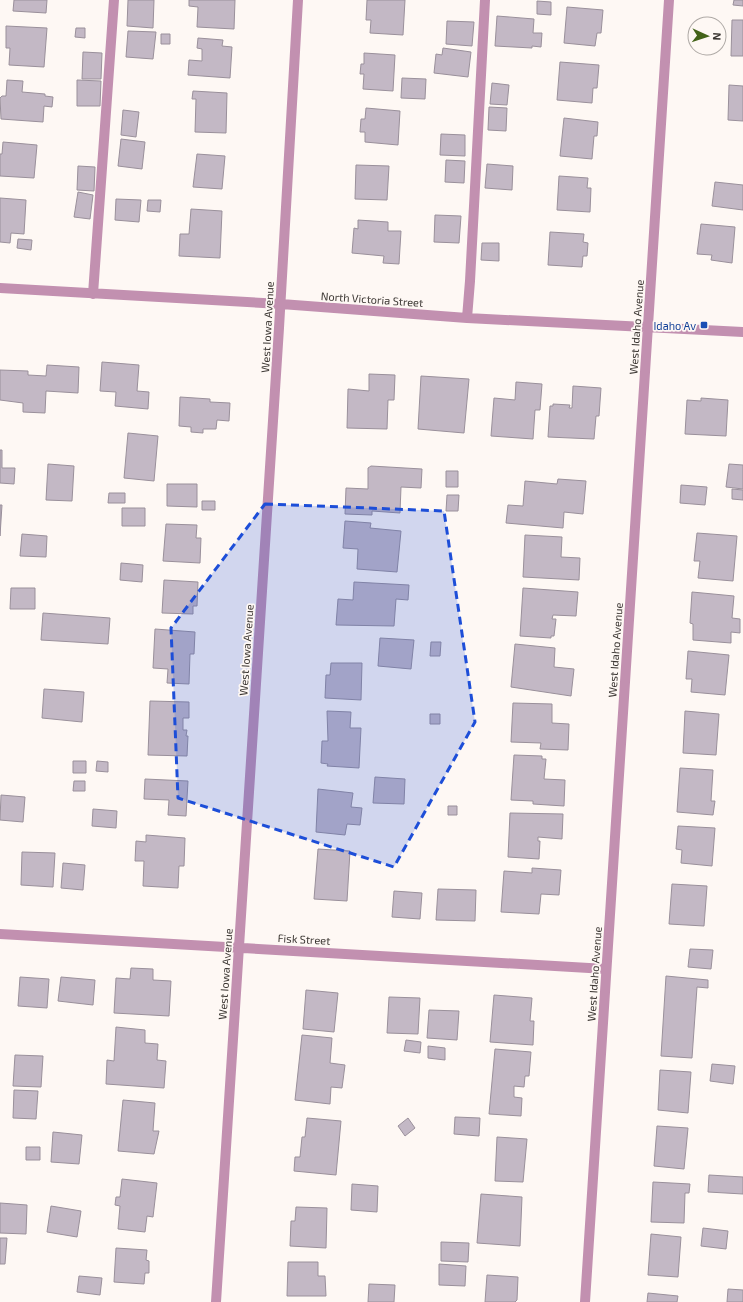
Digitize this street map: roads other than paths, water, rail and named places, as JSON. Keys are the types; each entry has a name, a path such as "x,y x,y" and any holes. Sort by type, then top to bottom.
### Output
{"street":[{"path":"93,294 114,0"},
{"name":"West Iowa Avenue","path":"216,1302 281,304 298,0"},
{"path":"467,318 485,0"},
{"name":"West Idaho Avenue","path":"585,1302 669,0"},
{"name":"North Victoria Street","path":"0,288 281,304 467,318 743,332"},
{"name":"Fisk Street","path":"0,934 606,969"}],"place":[{"name":"Idaho Av","path":"704,325"}]}
